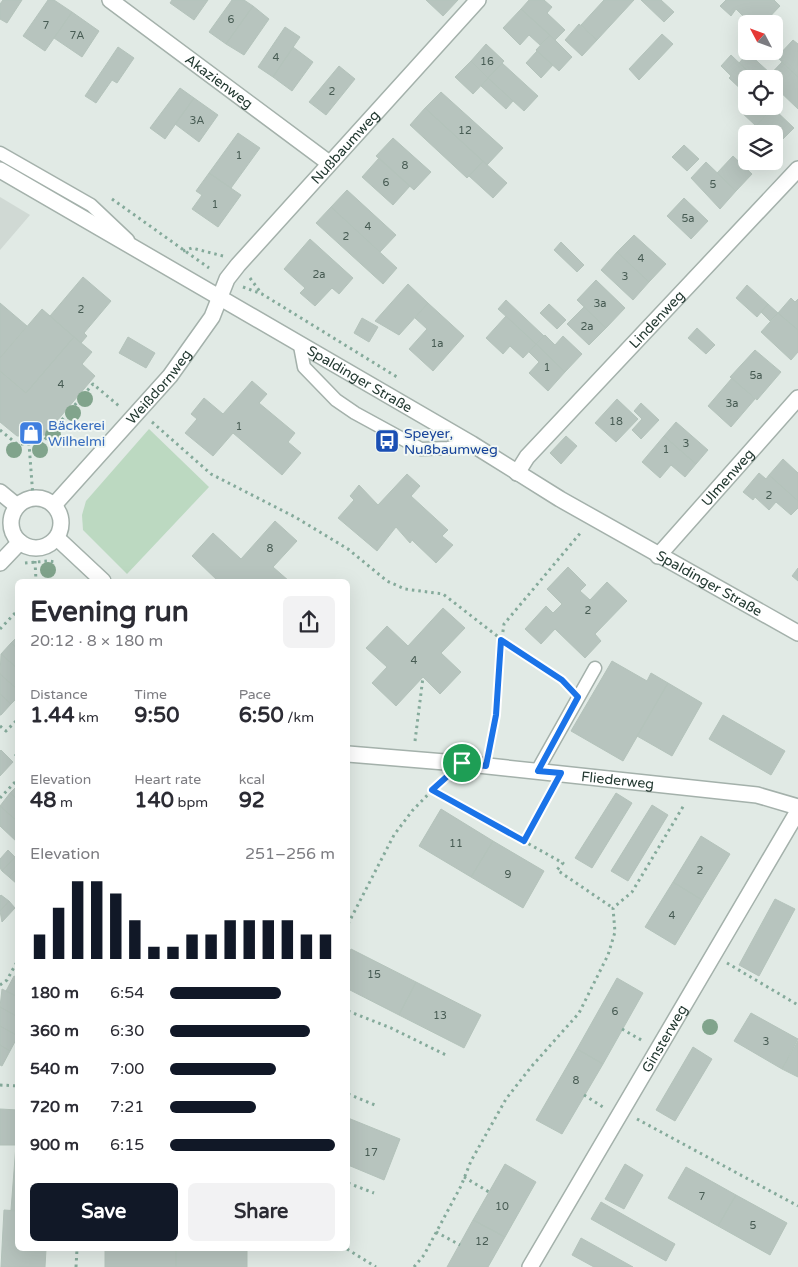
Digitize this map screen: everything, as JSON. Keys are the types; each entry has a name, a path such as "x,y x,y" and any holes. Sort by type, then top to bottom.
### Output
{"street":[{"name":"Akazienweg","path":"110,0 329,163"},
{"name":"Nußbaumweg","path":"220,299 227,279 238,265 478,0"},
{"name":"Lindenweg","path":"517,473 527,457 798,169"},
{"name":"Spaldinger Straße","path":"0,170 300,346 472,444 517,473 658,556 798,632"},
{"name":"Weißdornweg","path":"54,505 170,376 212,317 220,299"},
{"name":"Ulmenweg","path":"658,556 798,398"},
{"path":"0,492 17,506"},
{"path":"34,498 48,500 54,505 58,510 61,524 56,538 43,547 27,546 20,542 11,525 12,515 17,506 24,500 34,498"},
{"path":"56,538 101,579"},
{"path":"0,563 20,542"},
{"name":"Fliederweg","path":"350,754 462,763 757,795 798,807"},
{"name":"Ginsterweg","path":"530,1267 623,1112 712,955 798,811"}],"lane":[{"path":"0,153 91,205 140,252"},
{"path":"300,346 304,367 336,400 355,413 421,449 448,448 472,444"},
{"path":"538,771 595,668"}],"path":[{"path":"0,430 17,444 40,445 93,384 119,406"},
{"path":"150,420 211,474 303,522 348,549 386,581 405,589 443,594 501,640 562,680 578,697"},
{"path":"29,444 34,498"},
{"path":"486,766 496,715 501,640 504,624 584,528"},
{"path":"35,561 36,579"},
{"path":"19,566 35,561 59,563"},
{"path":"0,629 15,613"},
{"path":"412,759 423,677"},
{"path":"0,726 6,731 15,721"},
{"path":"350,920 394,835 412,810 462,763"},
{"path":"524,841 561,773"},
{"path":"0,798 15,782"},
{"path":"432,790 563,863 557,870 613,908"},
{"path":"613,908 632,892 688,800"},
{"path":"414,1267 424,1255 485,1133 506,1099 531,1067 561,1036 578,1013 608,955 615,932 613,908"},
{"path":"712,955 798,1005"},
{"path":"0,985 7,980 15,965"},
{"path":"350,1012 391,1028 448,1056"},
{"path":"0,1085 15,1086"},
{"path":"350,1095 376,1105"},
{"path":"623,1112 798,1206"},
{"path":"464,1177 489,1192"},
{"path":"350,1184 374,1193"},
{"path":"436,1232 460,1245"},
{"path":"76,1267 77,1251"},
{"path":"350,1251 376,1267"}],"shaded area":[{"path":"0,197 30,215 0,250"}],"green space":[{"path":"149,429 209,487 127,574 83,530 82,515 86,501"}],"building":[{"path":"3,0 22,0 7,23 0,19 0,4"},
{"path":"48,0 54,0 72,12 45,51 23,36"},
{"path":"172,0 208,0 194,20 170,3"},
{"path":"232,0 244,0 253,6 226,44 209,32"},
{"path":"426,0 458,0 443,16"},
{"path":"529,0 544,0 552,7 547,13 565,30 555,40 521,9"},
{"path":"604,0 634,0 597,40 581,25"},
{"path":"641,0 661,0 674,12 664,22"},
{"path":"726,0 774,0 780,6 772,15 742,15 736,9 731,16 720,6"},
{"path":"253,6 269,19 244,55 226,44"},
{"path":"521,9 550,35 540,45 529,35 520,45 503,28"},
{"path":"72,12 99,31 82,57 54,38"},
{"path":"579,24 597,40 582,56 565,40"},
{"path":"285,27 300,37 273,77 258,67"},
{"path":"662,34 673,44 639,80 629,69"},
{"path":"550,35 572,57 559,71 536,50"},
{"path":"793,40 798,44 798,77 780,60 783,60 783,51"},
{"path":"486,44 504,61 488,78 471,61"},
{"path":"118,47 134,58 117,83 112,80 96,103 85,96"},
{"path":"293,47 313,62 292,91 273,77"},
{"path":"537,51 553,65 541,78 526,63"},
{"path":"731,55 747,70 738,70 738,86 729,78 731,76 721,66"},
{"path":"742,60 756,60 767,70 746,70 739,63"},
{"path":"471,61 488,78 473,94 455,77"},
{"path":"782,62 798,77 798,109 783,95 783,70 774,70"},
{"path":"502,63 538,96 524,111 488,78"},
{"path":"339,66 355,79 326,115 309,102"},
{"path":"488,78 513,101 506,109 481,86"},
{"path":"180,88 194,98 165,139 150,128"},
{"path":"441,92 503,148 487,165 425,108"},
{"path":"194,98 218,115 199,142 175,124"},
{"path":"425,108 483,161 467,178 410,125"},
{"path":"744,115 766,115 757,125"},
{"path":"766,115 780,115 794,128 783,139 783,125 757,125"},
{"path":"238,133 260,148 231,188 209,173"},
{"path":"393,138 431,172 414,190 376,156"},
{"path":"684,145 699,159 687,171 672,157"},
{"path":"733,156 738,161 738,170 748,170 752,174 736,191 717,173"},
{"path":"379,158 410,186 393,205 362,177"},
{"path":"483,161 507,183 493,198 469,176"},
{"path":"706,162 736,191 720,209 691,178"},
{"path":"209,173 241,195 218,227 192,209 202,195 196,191"},
{"path":"347,190 396,235 380,252 331,207"},
{"path":"684,198 708,221 691,239 667,216"},
{"path":"331,207 397,268 383,284 316,223"},
{"path":"634,235 666,264 649,282 617,252"},
{"path":"310,239 353,278 339,294 332,288 315,306 300,293 305,288 284,269"},
{"path":"561,242 584,265 577,272 554,250"},
{"path":"617,252 649,282 633,300 601,270"},
{"path":"83,277 111,301 84,333 87,336 81,343 50,316"},
{"path":"596,280 625,308 606,328 577,300"},
{"path":"408,284 428,303 399,335 375,321"},
{"path":"747,285 768,304 757,317 736,298"},
{"path":"791,298 795,302 798,299 798,330 778,313"},
{"path":"506,300 544,336 536,344 498,309"},
{"path":"0,303 27,326 0,358"},
{"path":"428,303 464,336 433,371 409,349 427,329 415,318"},
{"path":"549,304 566,320 557,329 540,313"},
{"path":"768,304 778,313 770,321 761,312"},
{"path":"584,307 606,328 589,345 567,324"},
{"path":"42,309 74,337 26,393 0,371 0,358"},
{"path":"778,313 798,330 798,352 791,360 761,332"},
{"path":"506,316 536,344 523,358 510,346 503,354 486,338"},
{"path":"362,318 378,327 369,342 354,333"},
{"path":"697,328 715,345 706,354 688,338"},
{"path":"545,335 555,345 563,336 582,354 565,372 536,344"},
{"path":"74,337 92,352 82,364 95,376 45,435 17,436 0,422 0,371 26,393"},
{"path":"128,337 155,353 146,368 119,353"},
{"path":"536,344 565,372 548,391 529,373 539,362 529,352"},
{"path":"755,350 781,372 757,400 730,377"},
{"path":"732,378 755,399 731,427 708,406"},
{"path":"252,381 267,394 259,403 295,433 288,442 301,453 282,475 233,433 213,456 185,433 197,419 191,414 204,398 223,414"},
{"path":"617,399 638,419 616,442 595,423"},
{"path":"641,403 659,420 641,439 632,430 642,419 634,411"},
{"path":"676,422 708,450 696,464 664,436"},
{"path":"566,436 577,446 561,464 550,453"},
{"path":"664,436 696,464 685,477 671,465 660,478 642,462"},
{"path":"783,459 798,473 798,501 769,475"},
{"path":"759,473 766,479 769,475 798,501 798,508 791,515 776,502 769,510 755,497 753,500 743,492"},
{"path":"407,474 420,486 411,496 448,530 442,536 453,545 436,563 412,540 410,543 396,527 377,551 338,518 354,500 350,496 359,485 378,505"},
{"path":"275,521 297,541 273,567 287,579 216,579 192,556 213,533 241,559"},
{"path":"568,567 586,585 580,591 590,600 607,582 627,601 595,634 601,641 585,658 555,629 541,644 525,629 546,606 553,613 562,604 547,589"},
{"path":"798,568 798,581 792,576"},
{"path":"443,608 465,628 441,653 461,672 440,694 423,677 396,706 372,683 387,667 366,648 387,626 408,646"},
{"path":"11,643 15,646 15,666 1,654"},
{"path":"1,654 15,666 15,687 0,674"},
{"path":"612,661 647,681 651,673 668,683 623,761 571,731"},
{"path":"0,674 15,687 15,700 11,704 0,694"},
{"path":"668,683 702,703 672,756 637,736"},
{"path":"0,694 11,704 1,715 0,715"},
{"path":"723,715 785,751 771,775 709,739"},
{"path":"0,751 13,762 0,776"},
{"path":"15,788 15,797 10,793"},
{"path":"10,793 15,797 15,819 0,806"},
{"path":"616,793 632,803 592,868 575,858"},
{"path":"652,805 668,815 628,881 611,871"},
{"path":"0,806 15,819 15,840 0,826"},
{"path":"441,809 493,841 471,877 419,846"},
{"path":"701,836 730,854 702,900 673,882"},
{"path":"493,841 544,871 523,908 471,877"},
{"path":"8,850 15,857 2,871 0,859"},
{"path":"15,857 15,871 9,877 2,871"},
{"path":"15,871 15,882 9,877"},
{"path":"673,882 702,900 675,945 645,927"},
{"path":"0,896 9,901 0,911"},
{"path":"775,899 795,909 759,976 739,965"},
{"path":"9,901 15,908 2,922 0,911"},
{"path":"351,949 416,982 399,1015 350,990"},
{"path":"14,976 15,976 15,996 6,991"},
{"path":"617,978 643,993 603,1064 577,1049"},
{"path":"416,982 481,1015 464,1048 399,1015"},
{"path":"2,989 15,996 15,1015 0,1007"},
{"path":"0,1007 15,1015 15,1034 0,1026"},
{"path":"751,1013 798,1039 782,1069 734,1041"},
{"path":"0,1026 15,1034 15,1042 10,1051 0,1045"},
{"path":"798,1041 798,1077 782,1069"},
{"path":"0,1045 10,1051 2,1066 0,1065"},
{"path":"693,1047 712,1059 675,1121 656,1110"},
{"path":"577,1049 603,1064 562,1134 536,1120"},
{"path":"0,1109 15,1110 15,1145 0,1145"},
{"path":"350,1119 400,1139 384,1180 350,1166"},
{"path":"15,1158 15,1211 11,1210"},
{"path":"505,1164 536,1182 505,1237 473,1220"},
{"path":"625,1164 643,1175 624,1209 605,1199"},
{"path":"686,1167 736,1195 718,1226 668,1198"},
{"path":"736,1195 787,1223 770,1255 718,1226"},
{"path":"601,1202 675,1244 666,1261 591,1219"},
{"path":"4,1210 15,1211 15,1251 46,1251 45,1267 1,1267"},
{"path":"473,1220 505,1237 488,1267 447,1267"},
{"path":"581,1238 633,1267 594,1267 572,1255"},
{"path":"105,1251 176,1251 176,1267 105,1267"},
{"path":"176,1251 247,1251 247,1267 176,1267"}],"place":[{"name":"Bäckerei Wilhelmi","path":"31,433"},
{"name":"Speyer, Nußbaumweg","path":"387,441"}],"route":[{"path":"501,640 562,680 578,697 538,771 561,773 524,841 432,790 462,763 486,766 496,715 501,640"}]}
